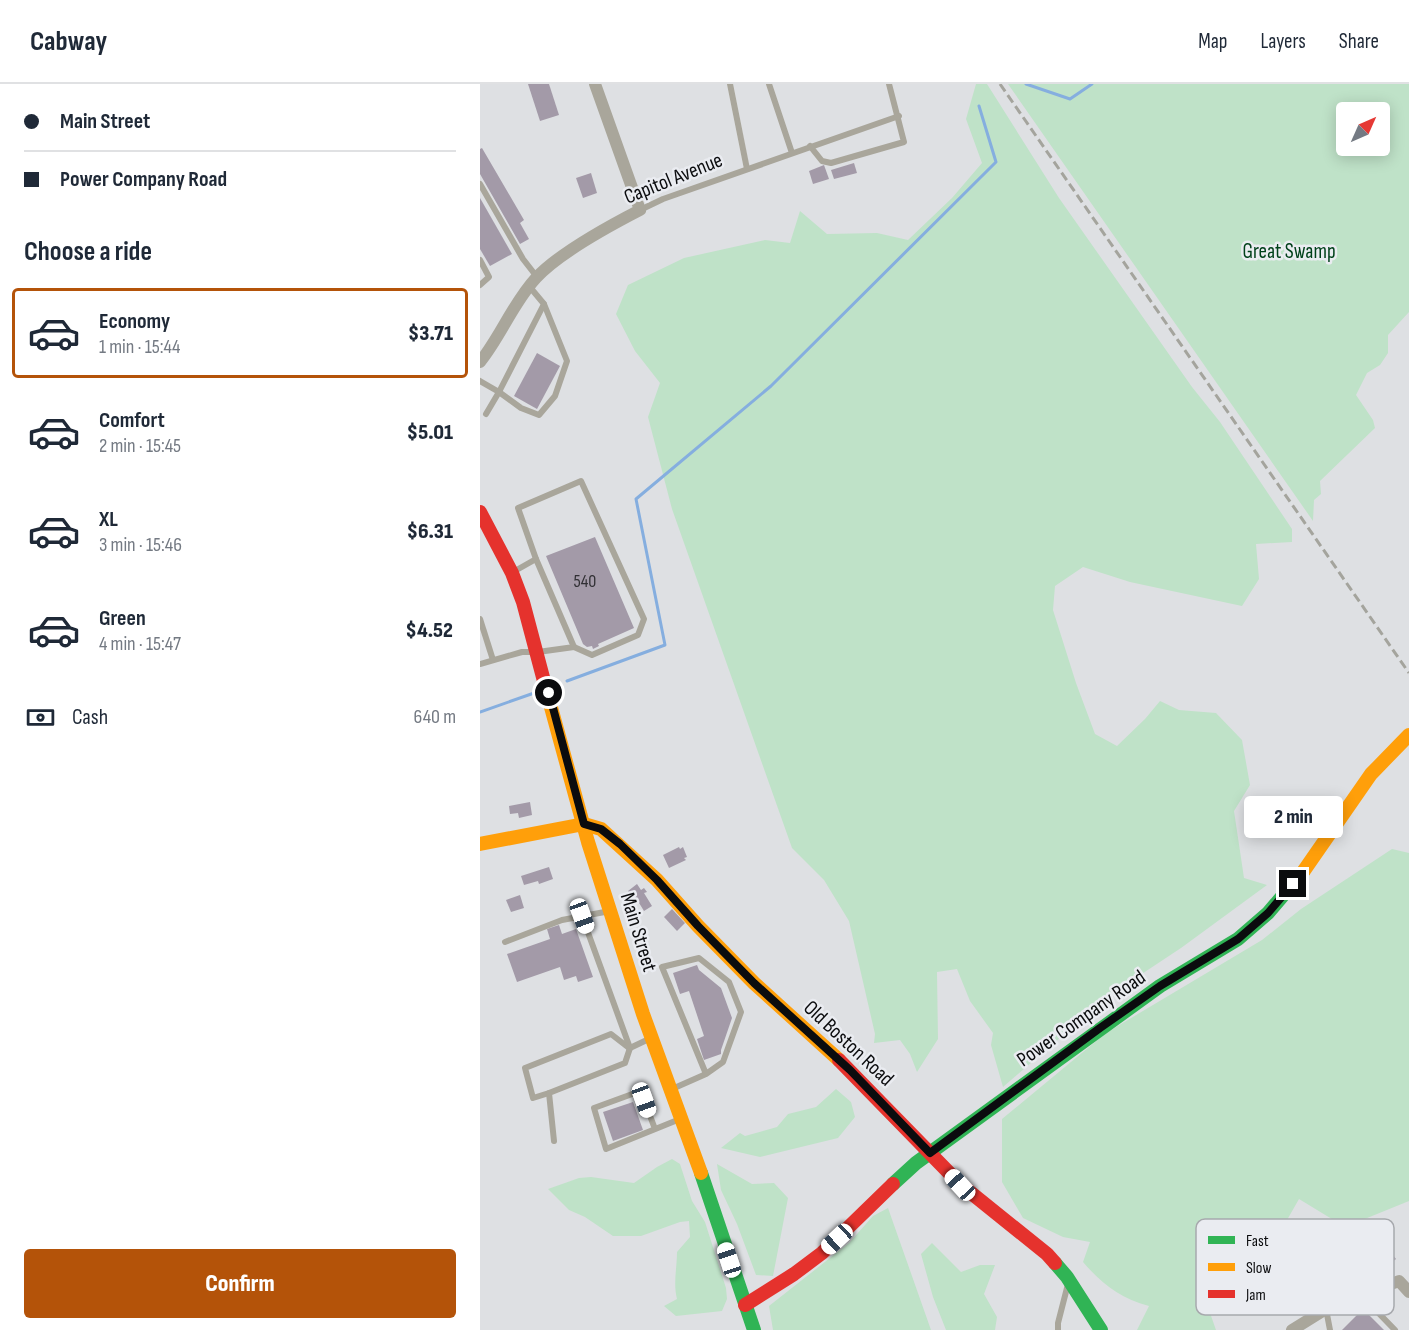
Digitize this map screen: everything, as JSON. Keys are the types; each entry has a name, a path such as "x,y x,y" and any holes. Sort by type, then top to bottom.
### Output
{"street":[{"path":"595,84 640,210"},
{"name":"Capitol Avenue","path":"480,362 533,282 588,240 640,210"},
{"name":"Main Street","path":"480,512 512,573 524,602 610,911 651,1038 682,1119 754,1330"},
{"name":"Power Company Road","path":"745,1305 785,1281 821,1254 893,1182 916,1163 1160,986 1238,939 1268,913 1305,869 1371,774 1409,735"},
{"path":"480,844 584,824"},
{"name":"Old Boston Road","path":"584,824 601,829 620,844 740,969 850,1070 960,1185 1047,1254 1069,1281 1101,1330"},
{"path":"1394,1283 1400,1281 1409,1292"},
{"path":"1292,1330 1316,1315"}],"lane":[{"path":"730,84 747,170"},
{"path":"768,84 792,153"},
{"path":"810,146 822,161 831,163 904,142 889,84"},
{"name":"Capitol Avenue","path":"640,210 663,199 899,116"},
{"path":"480,184 523,259 567,361 555,396 539,415 520,408 480,381"},
{"path":"480,260 489,277 480,285"},
{"path":"486,414 544,304"},
{"path":"480,664 522,652 574,647 592,655 638,634 644,619 581,481 518,508 536,559 574,647"},
{"path":"512,573 536,559"},
{"path":"480,619 493,660"},
{"path":"506,942 545,925 610,911"},
{"path":"582,916 630,1048 625,1063 533,1098 525,1068 611,1034 630,1048"},
{"path":"671,1090 706,1074 723,1062 741,1012 729,982 699,958 662,967 706,1074"},
{"path":"729,982 740,969"},
{"path":"630,1048 651,1038"},
{"path":"549,1093 554,1141"},
{"path":"655,1129 644,1100 635,1093 594,1108 606,1149 682,1119"},
{"path":"1058,1330 1069,1281"},
{"path":"1327,1315 1330,1330"},
{"path":"1381,1315 1395,1330"}],"green space":[{"path":"976,84 987,84 1059,198 1192,387 1220,422 1292,529 1292,542 1256,544 1259,579 1242,606 1130,582 1083,567 1055,586 1053,610 1095,734 1117,746 1160,701 1179,710 1216,713 1242,740 1250,785 1234,811 1244,878 1267,885 1181,948 1110,995 1003,1087 991,1045 993,1033 970,1001 957,969 937,972 938,1039 917,1072 910,1054 900,1040 874,1043 875,1034 849,921 824,880 792,848 672,509 648,417 660,383 635,351 616,314 628,285 684,258 765,240 790,243 800,211 827,234 877,233 908,240 952,198 982,163 966,119"},
{"name":"Great Swamp","path":"1008,84 1409,84 1409,312 1388,335 1388,353 1380,365 1367,373 1356,395 1373,420 1375,428 1320,481 1321,494 1314,500 1313,521"},
{"path":"1392,849 1409,853 1409,1201 1365,1219 1332,1219 1299,1199 1288,1219 1196,1219 1196,1315 1211,1315 1216,1330 1137,1330 1149,1306 1120,1294 1090,1270 1083,1262 1090,1242 1063,1237 1023,1218 1002,1182 1002,1119 1106,1033 1262,940 1301,909"},
{"path":"836,1089 851,1102 855,1117 838,1138 760,1157 721,1148 740,1133 745,1136 777,1127 788,1114 816,1107"},
{"path":"672,1159 680,1164 692,1201 705,1222 726,1288 727,1299 722,1311 676,1316 664,1306 677,1299 675,1281 677,1252 690,1237 689,1221 641,1236 613,1236 585,1217 569,1210 548,1189 579,1178 591,1177 634,1183"},
{"path":"717,1164 752,1184 774,1183 788,1198 773,1276 756,1275 737,1224 721,1190"},
{"path":"888,1208 931,1330 773,1330 769,1306 849,1243 873,1216"},
{"path":"932,1243 961,1272 980,1265 995,1265 984,1294 997,1317 995,1330 946,1330 933,1297 921,1254"}],"building":[{"path":"528,84 549,84 559,115 540,121"},
{"path":"482,148 524,220 520,223 529,239 520,244 480,174 480,149"},
{"path":"854,163 857,173 834,179 831,170"},
{"path":"824,165 829,179 813,184 809,171"},
{"path":"591,173 597,193 583,198 576,178"},
{"path":"480,198 512,254 490,266 480,249"},
{"path":"537,353 560,366 537,409 514,396"},
{"path":"595,537 634,628 598,644 599,646 593,649 592,646 587,647 583,644 546,556"},
{"path":"530,802 532,815 519,818 518,813 510,814 509,806"},
{"path":"679,847 680,849 683,847 686,860 669,868 663,855"},
{"path":"549,867 553,879 539,884 538,881 524,885 521,876"},
{"path":"637,884 641,890 644,888 647,892 644,893 652,906 644,911 636,898 633,900 628,891"},
{"path":"520,895 524,908 511,912 506,900"},
{"path":"672,909 685,923 677,931 664,917"},
{"path":"559,925 562,934 576,929 593,977 578,982 576,976 564,980 560,967 517,982 507,954 550,939 547,929"},
{"path":"697,965 699,970 721,988 732,1018 721,1054 704,1060 697,1039 704,1036 689,991 680,994 673,973"},
{"path":"633,1102 643,1130 613,1141 603,1112"},
{"path":"1357,1315 1369,1315 1384,1330 1342,1330"}],"waterway":[{"path":"1026,84 1070,99 1092,84"},
{"path":"567,681 665,645 636,499 771,386 996,162 979,106"},
{"path":"480,712 537,692"}],"railway":[{"path":"1000,84 1409,673"}],"traffic: fast":[{"path":"893,1184 916,1163 1160,986 1238,939 1268,913 1303,872"},
{"path":"701,1173 754,1330"},
{"path":"1055,1263 1067,1277 1101,1330"}],"traffic: slow":[{"path":"549,700 588,842 643,1014 701,1173"},
{"path":"1303,872 1371,774 1409,735"},
{"path":"480,844 584,824 601,829 657,880 754,983 839,1060"}],"traffic: jam":[{"path":"480,512 512,573 523,602 549,700"},
{"path":"839,1060 960,1184 1047,1254 1055,1263"},
{"path":"745,1305 822,1253 893,1184"}],"route":[{"path":"549,693 584,824 601,829 620,844 754,983 850,1070 930,1153 1160,986 1238,939 1268,913 1293,884"}]}
